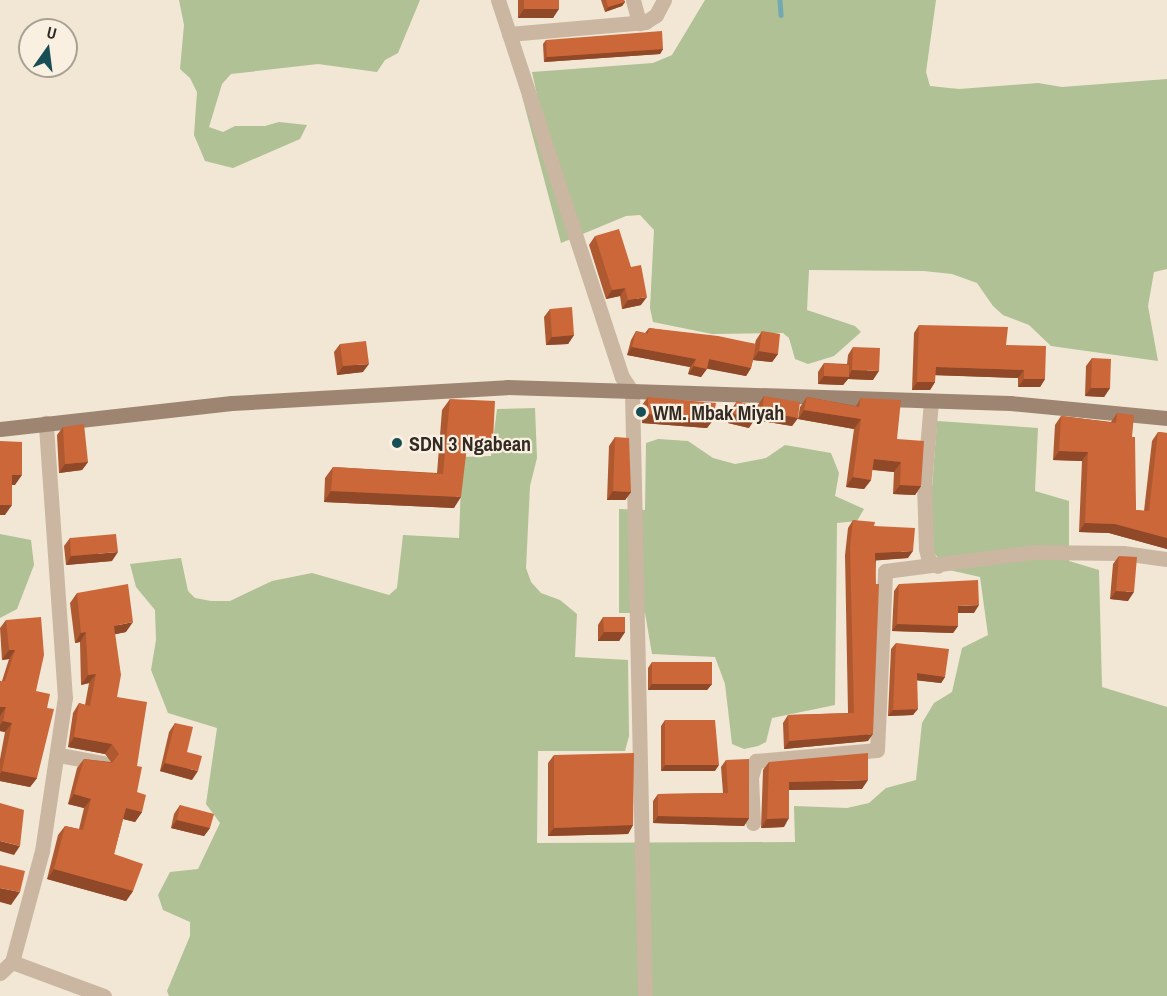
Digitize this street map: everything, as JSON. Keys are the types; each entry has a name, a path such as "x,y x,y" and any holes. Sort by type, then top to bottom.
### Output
{"street":[{"path":"498,0 622,377 632,392 645,996"},
{"path":"633,0 639,23"},
{"path":"509,34 639,23 654,17 664,0"},
{"path":"0,429 232,404 507,387 1010,403 1167,418"},
{"path":"931,400 924,484 926,549 929,561 938,566"},
{"path":"46,423 66,698 59,755 42,851 6,968 104,996"},
{"path":"753,823 751,777 756,761 877,750 885,571 1033,552 1123,553 1167,559"},
{"path":"59,755 103,763"}],"green space":[{"path":"179,0 420,0 398,53 385,60 377,72 318,64 231,74 222,84 209,127 223,132 235,126 265,126 279,122 307,125 300,139 233,168 205,161 194,135 197,92 190,78 180,69 184,25"},
{"path":"705,0 936,0 926,72 930,86 959,89 1038,83 1062,87 1167,79 1167,269 1154,272 1148,306 1158,361 1051,346 1029,325 1003,315 993,306 977,283 952,274 924,271 809,270 807,310 855,326 861,332 834,356 808,364 795,359 789,338 783,333 712,334 653,322 650,308 654,230 640,215 626,216 561,243 522,96 537,95 532,72 653,63 672,55"},
{"path":"535,408 537,458 530,486 526,568 531,582 541,593 560,600 577,614 575,657 628,660 629,736 625,751 538,751 537,843 795,842 794,806 847,808 869,803 886,788 916,780 922,723 934,703 952,692 962,648 988,635 980,577 949,570 934,553 931,501 937,421 1038,428 1035,491 1069,501 1069,561 1099,570 1102,687 1167,707 1167,996 169,996 167,991 190,936 190,922 163,910 158,895 170,872 198,869 220,823 206,804 217,728 168,713 151,670 156,640 155,610 136,587 130,564 181,558 188,591 195,598 211,601 230,601 272,581 312,573 389,595 397,588 403,535 459,538 462,457 491,456 497,409"},
{"path":"658,439 688,441 713,458 735,464 766,458 785,445 831,453 839,473 835,496 864,509 857,521 837,523 835,705 772,718 766,742 758,746 744,749 732,744 725,684 715,657 652,654 645,613 619,613 619,509 645,510 646,443"},
{"path":"0,534 31,540 34,565 17,609 0,618"}],"building":[{"path":"524,0 559,0 559,9 524,9"},
{"path":"606,0 624,0 625,2 608,7"},
{"path":"662,31 663,49 547,57 546,40"},
{"path":"619,229 631,267 641,265 647,297 628,300 625,288 612,290 595,236"},
{"path":"572,307 574,335 552,337 550,309"},
{"path":"919,325 1008,327 1006,345 1046,346 1045,379 1024,379 1024,370 936,367 935,382 917,382"},
{"path":"649,328 718,336 756,344 751,368 709,359 707,369 694,366 696,359 632,347 636,331 648,334"},
{"path":"762,331 780,334 778,354 759,351"},
{"path":"366,341 369,364 343,366 340,344"},
{"path":"853,347 880,348 879,371 852,370"},
{"path":"1092,358 1111,359 1110,388 1091,388"},
{"path":"824,363 849,365 849,377 824,376"},
{"path":"764,396 800,402 798,418 762,411"},
{"path":"648,397 716,403 713,420 648,414"},
{"path":"807,397 859,407 861,398 901,400 897,439 924,441 921,486 900,485 901,462 874,459 871,480 853,477 861,419 804,410"},
{"path":"450,399 495,401 493,440 468,438 461,497 331,491 333,467 443,474"},
{"path":"737,401 758,407 755,419 734,414"},
{"path":"1117,413 1134,415 1132,437 1135,437 1136,510 1149,511 1158,432 1167,433 1167,538 1115,524 1085,523 1088,452 1059,451 1061,416 1116,423"},
{"path":"84,424 88,462 65,464 63,427"},
{"path":"615,437 629,438 631,492 613,491"},
{"path":"0,441 22,442 22,475 12,475 12,505 0,505"},
{"path":"853,520 875,522 874,526 915,528 913,551 875,553 876,584 879,584 873,734 789,741 788,715 854,713 850,548"},
{"path":"116,534 118,552 71,556 70,538"},
{"path":"1119,556 1137,557 1134,592 1116,591"},
{"path":"978,580 979,605 958,606 958,626 897,624 899,584"},
{"path":"128,584 133,622 114,626 121,675 117,697 147,702 137,766 142,767 137,792 146,795 142,812 126,808 114,854 143,864 133,891 54,869 65,826 83,830 91,799 74,794 84,759 112,763 119,754 112,744 74,737 79,703 90,706 96,674 88,675 86,632 81,633 77,593"},
{"path":"41,617 44,655 36,691 50,694 47,708 54,709 37,778 2,771 12,723 3,721 6,707 0,707 0,681 5,681 15,650 9,650 6,620"},
{"path":"603,617 625,617 625,632 604,632"},
{"path":"896,643 949,649 945,677 917,673 918,709 893,710"},
{"path":"652,662 712,662 712,684 652,684"},
{"path":"665,720 715,720 719,765 665,765"},
{"path":"175,723 193,727 187,752 202,756 198,771 165,763"},
{"path":"634,753 633,825 554,828 554,755"},
{"path":"868,753 868,780 789,782 789,818 767,819 769,762"},
{"path":"749,759 749,818 658,816 658,794 728,793 726,760"},
{"path":"0,803 24,810 20,846 0,841"},
{"path":"180,805 214,814 210,828 177,820"},
{"path":"0,865 25,871 20,892 0,888"}],"waterway":[{"path":"780,0 781,15"}],"place":[{"name":"WM. Mbak Miyah","path":"641,412"},
{"name":"SDN 3 Ngabean","path":"397,443"}]}
